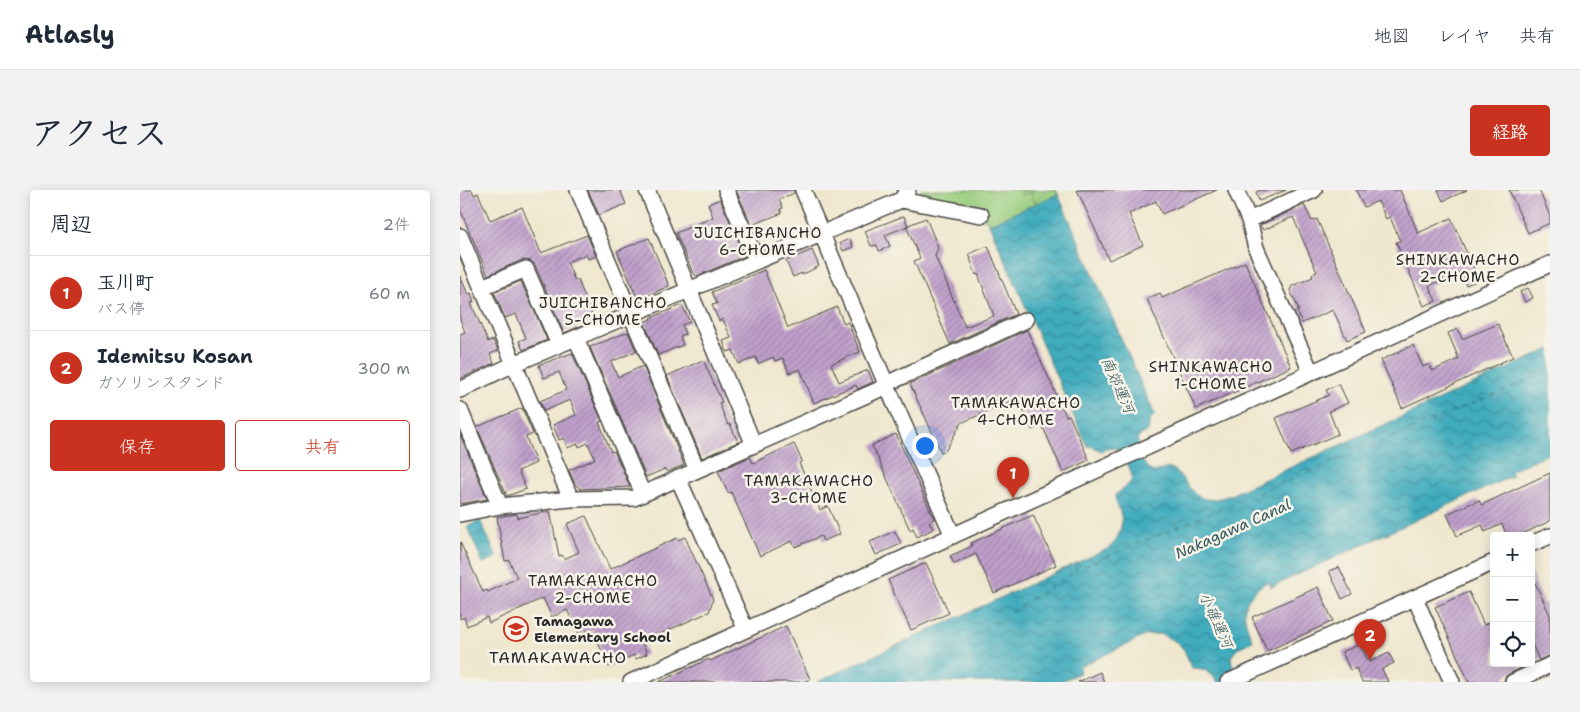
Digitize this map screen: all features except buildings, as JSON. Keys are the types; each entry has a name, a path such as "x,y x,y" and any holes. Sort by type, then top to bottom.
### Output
{"street":[{"path":"578,190 697,470"},
{"path":"647,190 754,444"},
{"path":"726,190 756,261"},
{"path":"804,190 886,385 953,536"},
{"path":"1236,190 1249,220 1256,248 1312,372"},
{"path":"1249,220 1314,190"},
{"path":"460,390 514,364 822,233 905,195 981,215"},
{"path":"460,236 571,499"},
{"path":"631,682 1550,264"},
{"path":"482,287 526,269 559,345"},
{"path":"460,514 500,506 571,499 634,498 1026,320"},
{"path":"576,338 643,494"},
{"path":"460,410 500,506"},
{"path":"678,478 746,630"},
{"path":"1535,542 1550,536"},
{"path":"1228,682 1490,564"},
{"path":"1415,598 1452,682"},
{"path":"1513,682 1550,665"}],"green space":[{"path":"920,190 1056,190 1058,194 989,224 987,220 928,200"},
{"path":"1020,190 1056,190 1058,194 1036,204 1030,192 1022,195"}],"water":[{"path":"1058,194 1155,415 1150,419 1148,431 1137,438 1143,462 1153,472 1170,468 1174,469 1195,494 1201,498 1216,499 1228,496 1550,349 1550,453 1510,471 1512,476 1271,587 1268,581 1252,594 1245,607 1246,622 1253,641 1238,648 1231,657 1239,682 1217,682 1207,671 1192,668 1184,650 1178,643 1161,634 1147,635 1079,667 1080,673 1059,682 817,682 1109,548 1117,537 1120,529 1121,515 1115,495 1131,481 1130,469 1117,449 1111,448 1101,451 1087,446 989,224"},
{"path":"480,520 497,557 483,563 467,527"}],"ferry route":[{"path":"899,682 1076,571 1075,561 1082,567 1550,371"}],"place":[{"name":"玉川町","path":"1013,498"},
{"name":"Tamagawa Elementary School","path":"516,629"},
{"name":"Idemitsu Kosan","path":"1370,660"}],"district":[{"name":"JUICHIBANCHO 6-CHOME","path":"758,242"},
{"name":"SHINKAWACHO 2-CHOME","path":"1458,268"},
{"name":"JUICHIBANCHO 5-CHOME","path":"603,312"},
{"name":"SHINKAWACHO 1-CHOME","path":"1211,376"},
{"name":"TAMAKAWACHO 4-CHOME","path":"1016,412"},
{"name":"TAMAKAWACHO 3-CHOME","path":"809,490"},
{"name":"TAMAKAWACHO 2-CHOME","path":"593,590"},
{"name":"TAMAKAWACHO","path":"558,657"}],"water label":[{"name":"南郊運河","path":"1118,385"},
{"name":"Nakagawa Canal","path":"1233,529"},
{"name":"小碓運河","path":"1216,620"}]}
